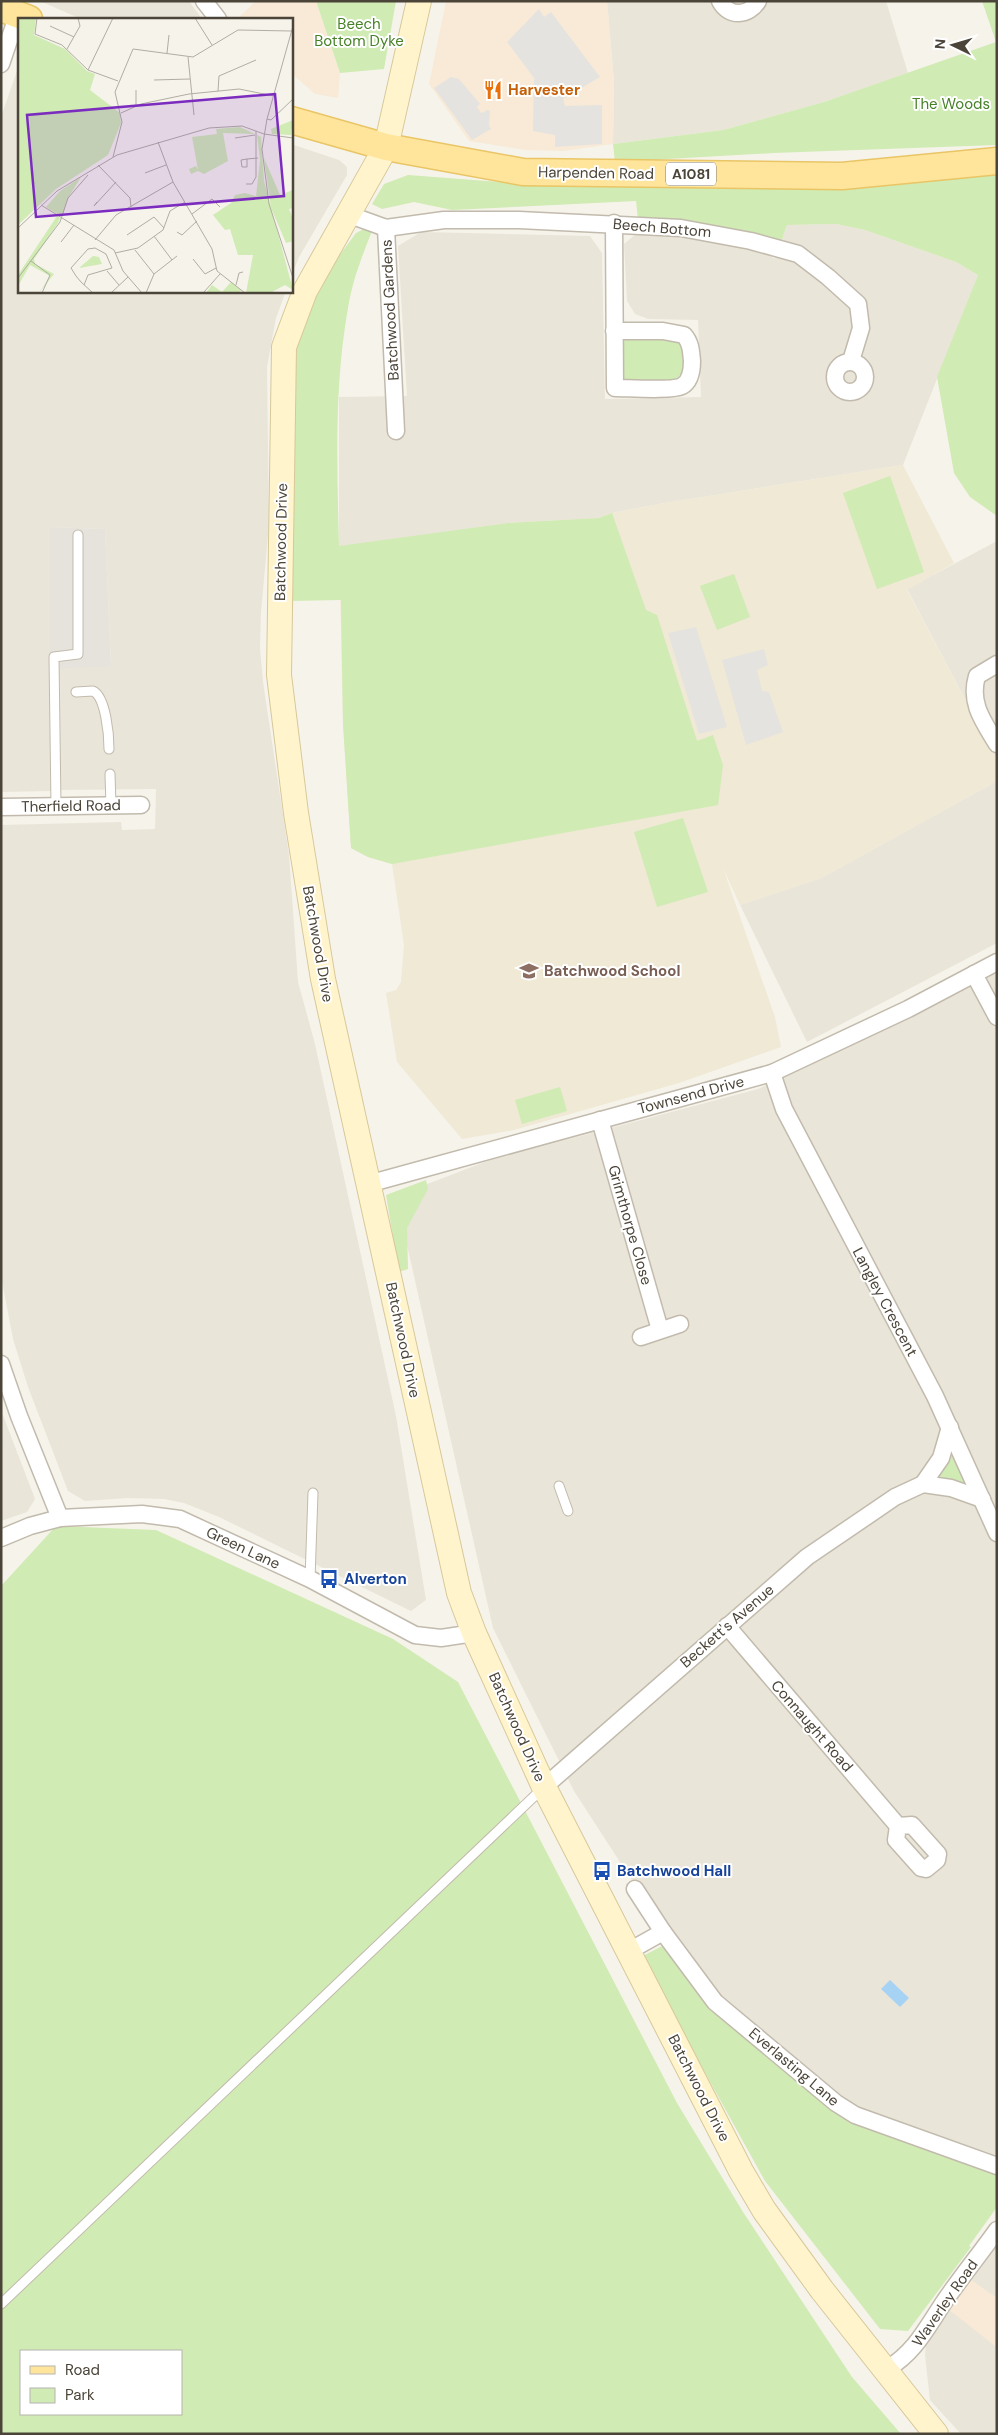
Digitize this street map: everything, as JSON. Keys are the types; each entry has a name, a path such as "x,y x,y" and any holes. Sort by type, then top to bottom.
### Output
{"main road":[{"name":"Harpenden Road","path":"292,120 386,147 532,172 842,176 997,161"}],"street":[{"path":"204,1 217,18"},
{"name":"Batchwood Drive","path":"419,1 386,147 350,215 305,291 284,347 279,675 296,813 323,979 459,1593 474,1633 544,1787 708,2108 764,2210 822,2290 887,2369 936,2434"},
{"path":"720,1 726,9 738,14 752,9 758,1"},
{"path":"1,64 16,14"},
{"name":"Batchwood Gardens","path":"350,215 386,228 396,431"},
{"name":"Beech Bottom","path":"386,228 444,220 614,223 637,227 708,231 798,254 828,277 858,304 861,328 851,361"},
{"path":"614,223 614,331 615,388 672,388 682,387 687,382 692,368 691,348 684,336 663,331 614,331"},
{"path":"997,664 977,676 974,687 974,702 997,744"},
{"name":"Therfield Road","path":"1,807 141,805"},
{"name":"Townsend Drive","path":"368,1184 772,1073 908,1008 997,962"},
{"path":"974,974 997,1017"},
{"name":"Langley Crescent","path":"772,1073 784,1109 950,1427 997,1533"},
{"name":"Grimthorpe Close","path":"600,1120 660,1330"},
{"path":"641,1337 680,1324"},
{"path":"1,1364 19,1416 60,1518"},
{"path":"950,1427 941,1458 923,1484 951,1488 982,1499"},
{"name":"Beckett's Avenue","path":"544,1787 807,1557 895,1497 923,1484"},
{"name":"Green Lane","path":"1,1538 30,1526 60,1518 142,1514 180,1519 310,1579 415,1635 441,1638 474,1633"},
{"name":"Connaught Road","path":"727,1626 898,1826"},
{"name":"Everlasting Lane","path":"635,1889 663,1932 715,2002 836,2103 855,2116 997,2166"},
{"path":"629,1951 663,1932"},
{"name":"Waverley Road","path":"887,2369 905,2358 922,2336 944,2301 997,2230"}],"lane":[{"path":"56,807 54,657 78,654 78,535"},
{"path":"76,692 93,691 100,698 105,716 109,749"},
{"path":"110,774 111,806"},
{"path":"559,1486 568,1511"},
{"path":"310,1579 313,1493"},
{"path":"1,2304 544,1787"}],"shaded area":[{"path":"40,1 189,1 201,18 79,18"},
{"path":"256,1 316,1 340,73 338,98 315,94 292,74 292,18 239,17"},
{"path":"446,1 607,1 614,82 613,144 564,151 525,150 469,141 429,84"},
{"path":"607,1 886,1 908,73 824,102 723,130 613,144 614,82"},
{"path":"539,9 544,17 551,12 600,77 563,99 565,106 602,105 602,144 555,147 555,135 533,131 534,78 507,42"},
{"path":"18,68 18,292 286,292 276,318 267,367 269,524 261,612 260,648 263,682 289,855 298,982 315,1044 396,1416 426,1600 411,1611 219,1517 184,1503 164,1499 128,1498 85,1501 68,1491 28,1387 13,1339 1,1276 1,825 121,822 122,830 155,829 156,789 61,790 60,669 111,665 105,529 50,527 50,791 1,792 1,117"},
{"path":"451,77 459,79 480,104 477,107 481,113 490,111 489,125 491,129 472,140 434,88"},
{"path":"292,144 339,160 347,167 347,175 299,257 292,274"},
{"path":"836,224 865,230 956,262 978,275 903,465 659,504 612,513 599,518 508,523 339,547 339,397 407,396 398,246 421,232 590,236 602,253 605,399 701,397 698,320 648,319 635,314 627,301 624,244 638,232 756,247 775,259 787,225"},
{"path":"903,465 954,563 907,590 997,760 997,781 821,878 740,905 723,868 775,1017 781,1047 679,1083 514,1130 462,1139 397,1062 386,993 396,990 401,982 404,945 392,864 368,857 351,848 343,724 339,547 508,523 599,518 612,513 659,504"},
{"path":"50,527 105,529 111,666 60,669 61,790 50,791"},
{"path":"997,541 997,760 907,589"},
{"path":"696,627 727,727 699,734 668,633"},
{"path":"764,649 768,665 757,670 762,691 769,692 783,732 746,745 722,660"},
{"path":"997,781 997,943 807,1042 740,905 821,878"},
{"path":"997,971 997,2164 857,2115 716,2001 664,1930 574,1791 493,1628 396,1196 490,1160 758,1089 903,1020"},
{"path":"1,1410 35,1499 27,1512 1,1521"},
{"path":"997,2241 997,2434 961,2434 930,2400 925,2356 926,2337"},
{"path":"970,2279 997,2298 995,2346 948,2309"}],"green space":[{"name":"Beech Bottom Dyke","path":"316,1 396,1 384,69 340,73"},
{"name":"The Woods","path":"982,1 997,1 997,145 773,153 615,162 613,144 723,130 824,102 996,42"},
{"path":"997,168 997,516 970,497 954,473 937,377 978,275 956,262 865,230 836,224 787,225 780,245 697,222 638,220 636,201 452,210 414,202 382,209 372,204 384,184 408,175 539,185"},
{"path":"364,229 372,231 352,289 340,367 338,397 339,546 508,523 599,518 612,513 646,610 657,615 697,741 713,735 723,765 718,805 392,864 368,857 351,848 343,724 341,600 289,601 296,342 325,275 356,233"},
{"path":"661,337 680,344 683,348 686,358 681,374 673,381 668,382 626,381 620,366 621,349 625,340"},
{"path":"890,476 924,572 877,589 843,493"},
{"path":"734,574 750,617 717,630 700,586"},
{"path":"683,818 708,892 657,907 634,832"},
{"path":"560,1087 567,1111 522,1124 515,1100"},
{"path":"426,1180 428,1189 407,1228 408,1269 399,1272 386,1195"},
{"path":"953,1450 969,1485 939,1476"},
{"path":"56,1526 156,1530 393,1639 458,1682 677,2103 743,2212 852,2377 901,2434 1,2434 1,1586"},
{"path":"664,1945 834,2104 997,2170 997,2207 969,2246 971,2247 908,2331 880,2329 765,2181 641,1957"}],"water":[{"path":"890,1980 909,1998 900,2007 881,1989"}],"place":[{"name":"Harvester","path":"493,90"},
{"name":"Batchwood School","path":"529,971"},
{"name":"Alverton","path":"329,1579"},
{"name":"Batchwood Hall","path":"602,1871"}]}
